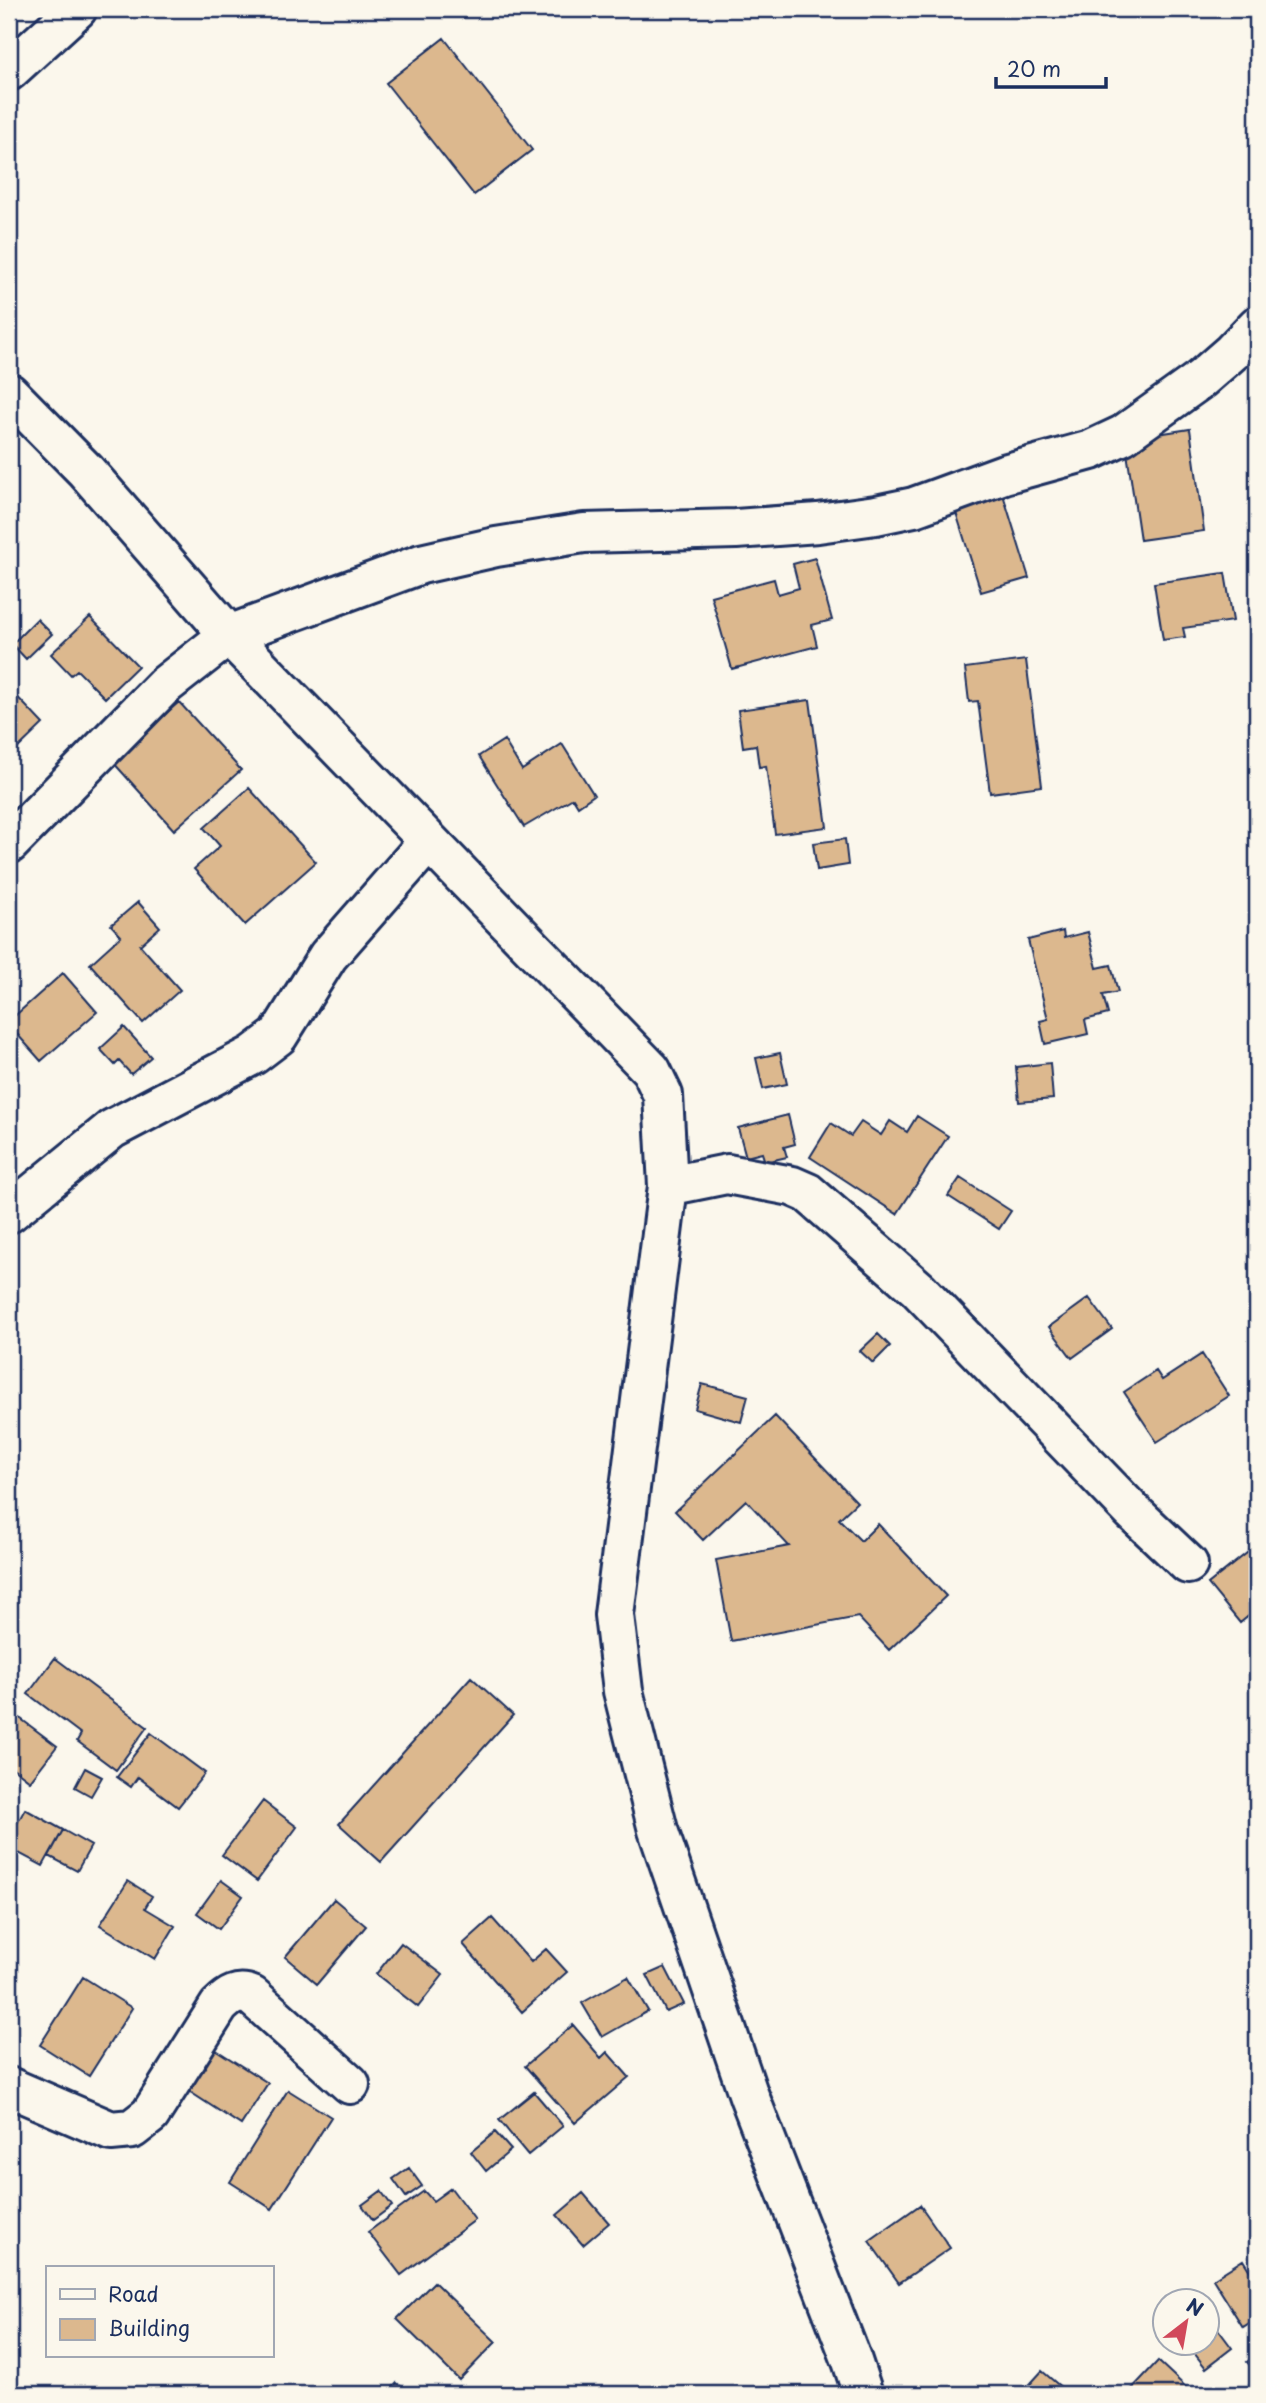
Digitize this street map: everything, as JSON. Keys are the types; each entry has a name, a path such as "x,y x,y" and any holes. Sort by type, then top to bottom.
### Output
{"street":[{"path":"9,71 77,9"},
{"path":"9,844 164,686 229,635 421,564 496,547 584,533 736,529 818,523 914,507 1004,474 1091,450 1123,435 1201,379 1257,326"},
{"path":"9,393 86,471 229,635 651,1070 663,1095 668,1186 614,1615 623,1691 658,1830 749,2096 863,2394"},
{"path":"9,1213 112,1129 253,1055 278,1036 328,956 428,842"},
{"path":"668,1186 727,1174 792,1186 808,1193 918,1289 1132,1510 1188,1564"},
{"path":"9,2087 111,2131 132,2129 150,2115 219,2006 226,1998 244,1993 252,1996 350,2084"}],"building":[{"path":"444,38 532,150 474,195 386,83"},
{"path":"1190,429 1204,531 1140,540 1125,439"},
{"path":"1001,488 1029,578 981,592 953,503"},
{"path":"815,558 832,620 812,625 817,646 732,669 711,596 774,579 778,594 799,588 793,564"},
{"path":"1225,573 1233,621 1183,628 1185,637 1163,640 1154,583"},
{"path":"90,617 138,666 105,698 77,670 71,675 51,654"},
{"path":"37,619 52,634 26,659 12,644"},
{"path":"1026,660 1042,786 990,793 978,701 969,702 965,668"},
{"path":"9,688 43,724 14,752 9,747"},
{"path":"810,700 827,827 775,834 766,766 759,767 756,745 743,747 738,710"},
{"path":"179,702 241,770 174,830 112,761"},
{"path":"504,740 522,770 562,744 594,795 578,806 573,798 524,827 479,756"},
{"path":"249,788 316,862 245,925 194,869 220,846 204,828"},
{"path":"845,839 848,865 817,870 813,843"},
{"path":"138,902 160,927 140,945 180,990 143,1023 90,964 121,936 111,925"},
{"path":"1063,931 1064,938 1088,932 1097,968 1111,965 1118,992 1103,995 1108,1014 1085,1020 1088,1034 1045,1044 1040,1021 1048,1019 1028,940"},
{"path":"63,973 97,1012 41,1061 9,1025 9,1021"},
{"path":"124,1027 151,1057 131,1074 119,1061 115,1065 100,1049"},
{"path":"780,1053 787,1084 763,1089 756,1058"},
{"path":"1050,1063 1053,1099 1019,1102 1016,1067"},
{"path":"788,1115 795,1144 784,1147 787,1157 765,1162 762,1153 746,1157 738,1128"},
{"path":"917,1116 948,1136 897,1214 810,1157 831,1123 851,1136 861,1122 881,1135 890,1121 907,1132"},
{"path":"960,1178 1011,1211 999,1229 948,1196"},
{"path":"1089,1298 1112,1329 1072,1358 1049,1327"},
{"path":"878,1334 890,1346 873,1363 860,1351"},
{"path":"1202,1354 1229,1396 1157,1442 1124,1392 1156,1371 1162,1380"},
{"path":"702,1384 748,1396 741,1422 695,1409"},
{"path":"775,1416 857,1502 839,1519 861,1541 878,1524 946,1596 889,1650 858,1617 731,1641 716,1560 789,1546 746,1500 703,1540 675,1511"},
{"path":"1252,1549 1257,1556 1257,1609 1240,1623 1208,1584"},
{"path":"55,1658 147,1727 116,1770 77,1741 81,1734 28,1694"},
{"path":"471,1677 513,1715 381,1862 339,1824"},
{"path":"9,1710 57,1746 30,1781 9,1765"},
{"path":"151,1733 205,1773 178,1807 138,1777 131,1787 117,1777"},
{"path":"85,1768 102,1777 91,1796 75,1787"},
{"path":"263,1801 297,1827 257,1881 222,1855"},
{"path":"25,1809 63,1830 43,1866 9,1848 9,1838"},
{"path":"63,1830 91,1846 77,1871 49,1856"},
{"path":"221,1880 243,1896 219,1929 197,1913"},
{"path":"128,1881 152,1896 145,1908 175,1926 155,1959 100,1925"},
{"path":"334,1899 366,1926 317,1984 285,1957"},
{"path":"492,1918 531,1962 546,1949 567,1972 522,2012 463,1944"},
{"path":"401,1943 443,1975 418,2007 376,1974"},
{"path":"665,1967 684,2004 666,2012 647,1975"},
{"path":"83,1977 132,2008 89,2076 40,2045"},
{"path":"628,1977 648,2011 602,2037 582,2003"},
{"path":"573,2025 601,2058 607,2052 629,2077 575,2123 525,2066"},
{"path":"210,2046 268,2083 241,2125 184,2088"},
{"path":"288,2090 331,2117 272,2209 230,2182"},
{"path":"534,2092 563,2126 528,2155 499,2120"},
{"path":"495,2132 511,2150 486,2171 471,2152"},
{"path":"409,2168 422,2186 406,2197 393,2179"},
{"path":"451,2188 475,2220 401,2275 368,2232 424,2191 433,2201"},
{"path":"381,2191 392,2206 373,2220 362,2205"},
{"path":"583,2193 609,2223 583,2245 557,2215"},
{"path":"920,2205 950,2248 899,2283 869,2241"},
{"path":"1243,2260 1257,2282 1257,2318 1243,2327 1213,2279"},
{"path":"434,2282 496,2342 459,2380 397,2319"},
{"path":"1220,2332 1232,2348 1220,2357"},
{"path":"1257,2354 1257,2374 1247,2362"},
{"path":"1198,2358 1219,2358 1206,2368"},
{"path":"1158,2361 1189,2390 1185,2394 1127,2394"},
{"path":"1042,2371 1069,2394 1021,2394"},
{"path":"397,2383 410,2394 387,2394"}]}
